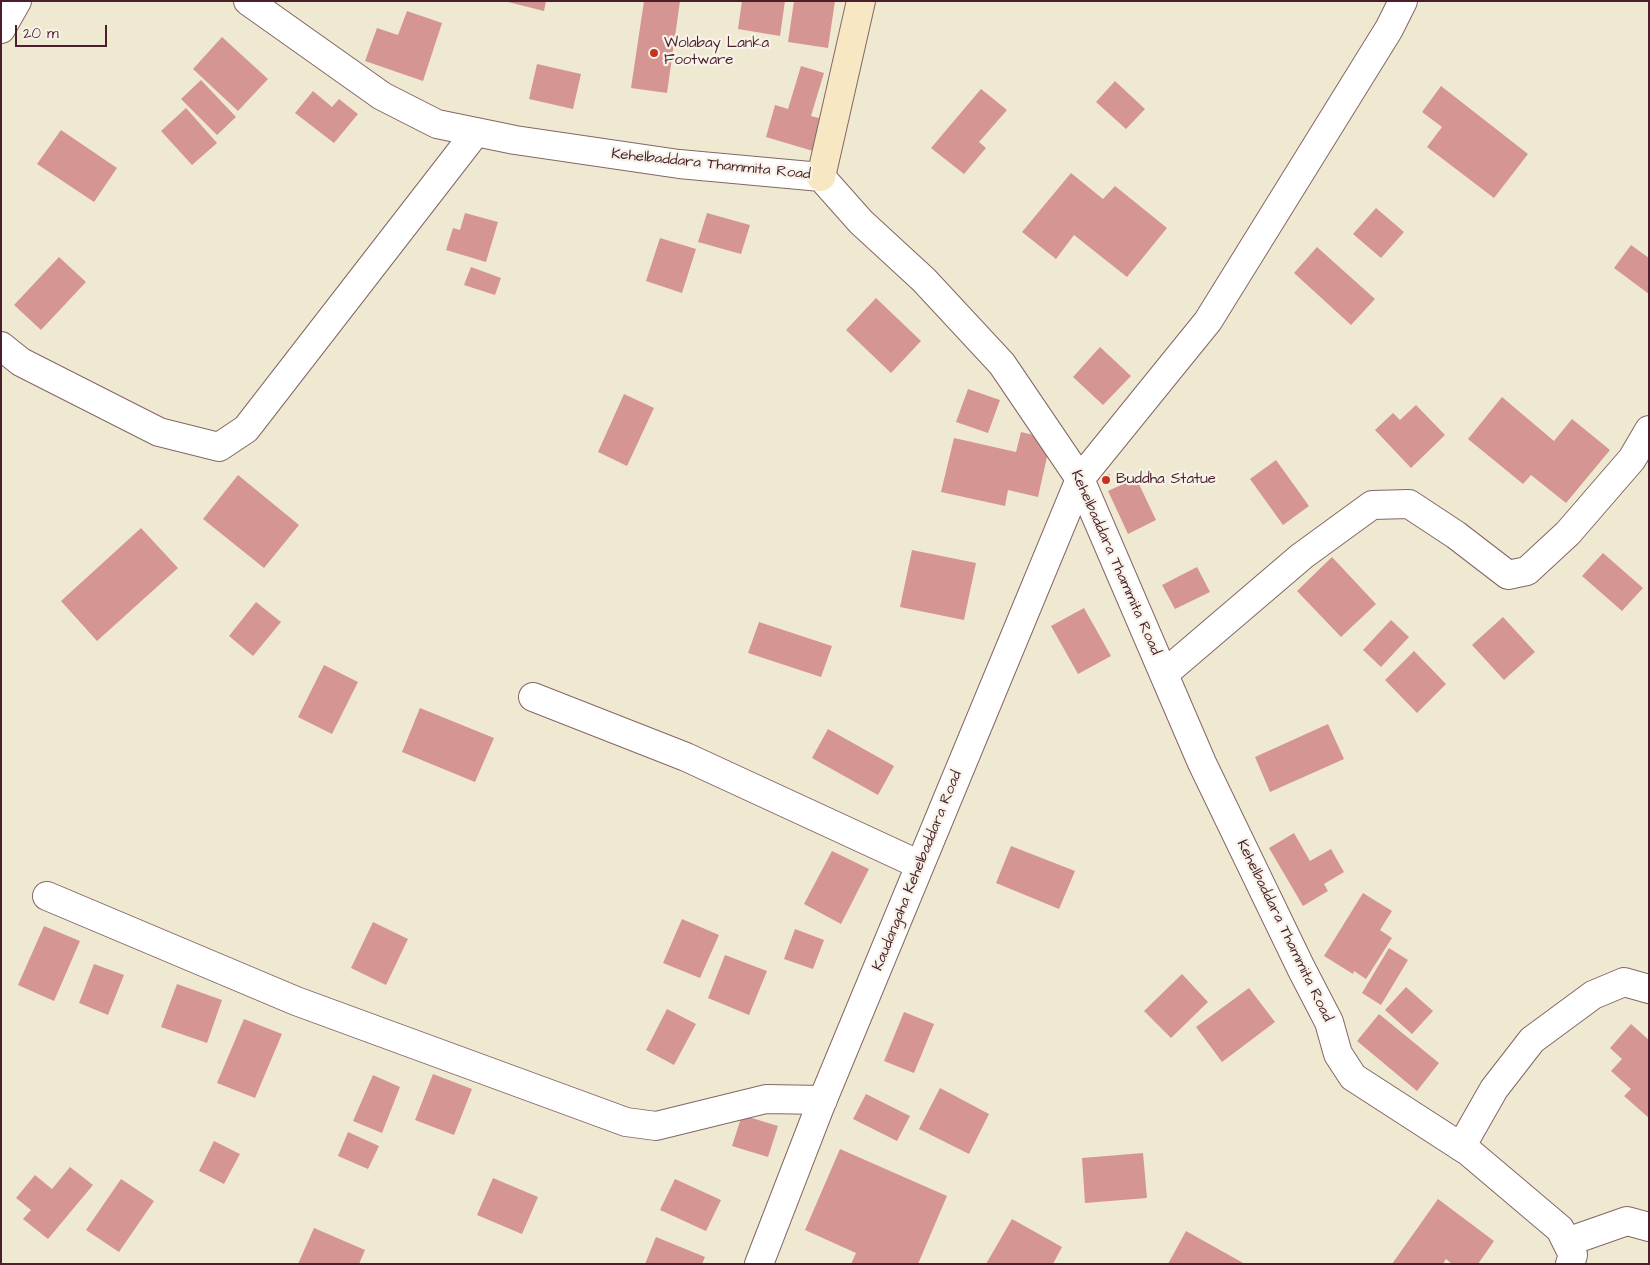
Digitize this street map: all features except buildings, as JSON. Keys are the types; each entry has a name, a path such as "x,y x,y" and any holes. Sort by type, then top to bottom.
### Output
{"street":[{"path":"1,28 17,1"},
{"name":"Kehelbaddara Thammita Road","path":"248,1 382,96 437,124 515,140 679,164 821,177 861,222 924,280 1002,364 1080,479 1165,673 1202,763 1300,968 1329,1022 1338,1054 1353,1077 1461,1147 1560,1229 1569,1253"},
{"path":"821,177 861,1"},
{"name":"Kaudangaha Kehelbaddara Road","path":"759,1264 823,1100 1080,479 1208,321 1384,37 1403,1"},
{"path":"1,346 21,362 159,432 219,447 246,429 476,132"},
{"path":"1165,673 1302,556 1372,505 1409,504 1456,534 1508,575 1527,571 1568,533 1632,459 1649,430"},
{"path":"533,697 686,757 920,865"},
{"path":"47,896 296,1001 626,1122 656,1126 766,1099 823,1100"},
{"path":"1461,1147 1494,1089 1532,1040 1593,995 1624,982 1649,989"},
{"path":"1569,1253 1627,1221 1649,1227"}],"place":[{"name":"Wolabay Lanka Footware","path":"654,53"},
{"name":"Buddha Statue","path":"1106,480"}]}
